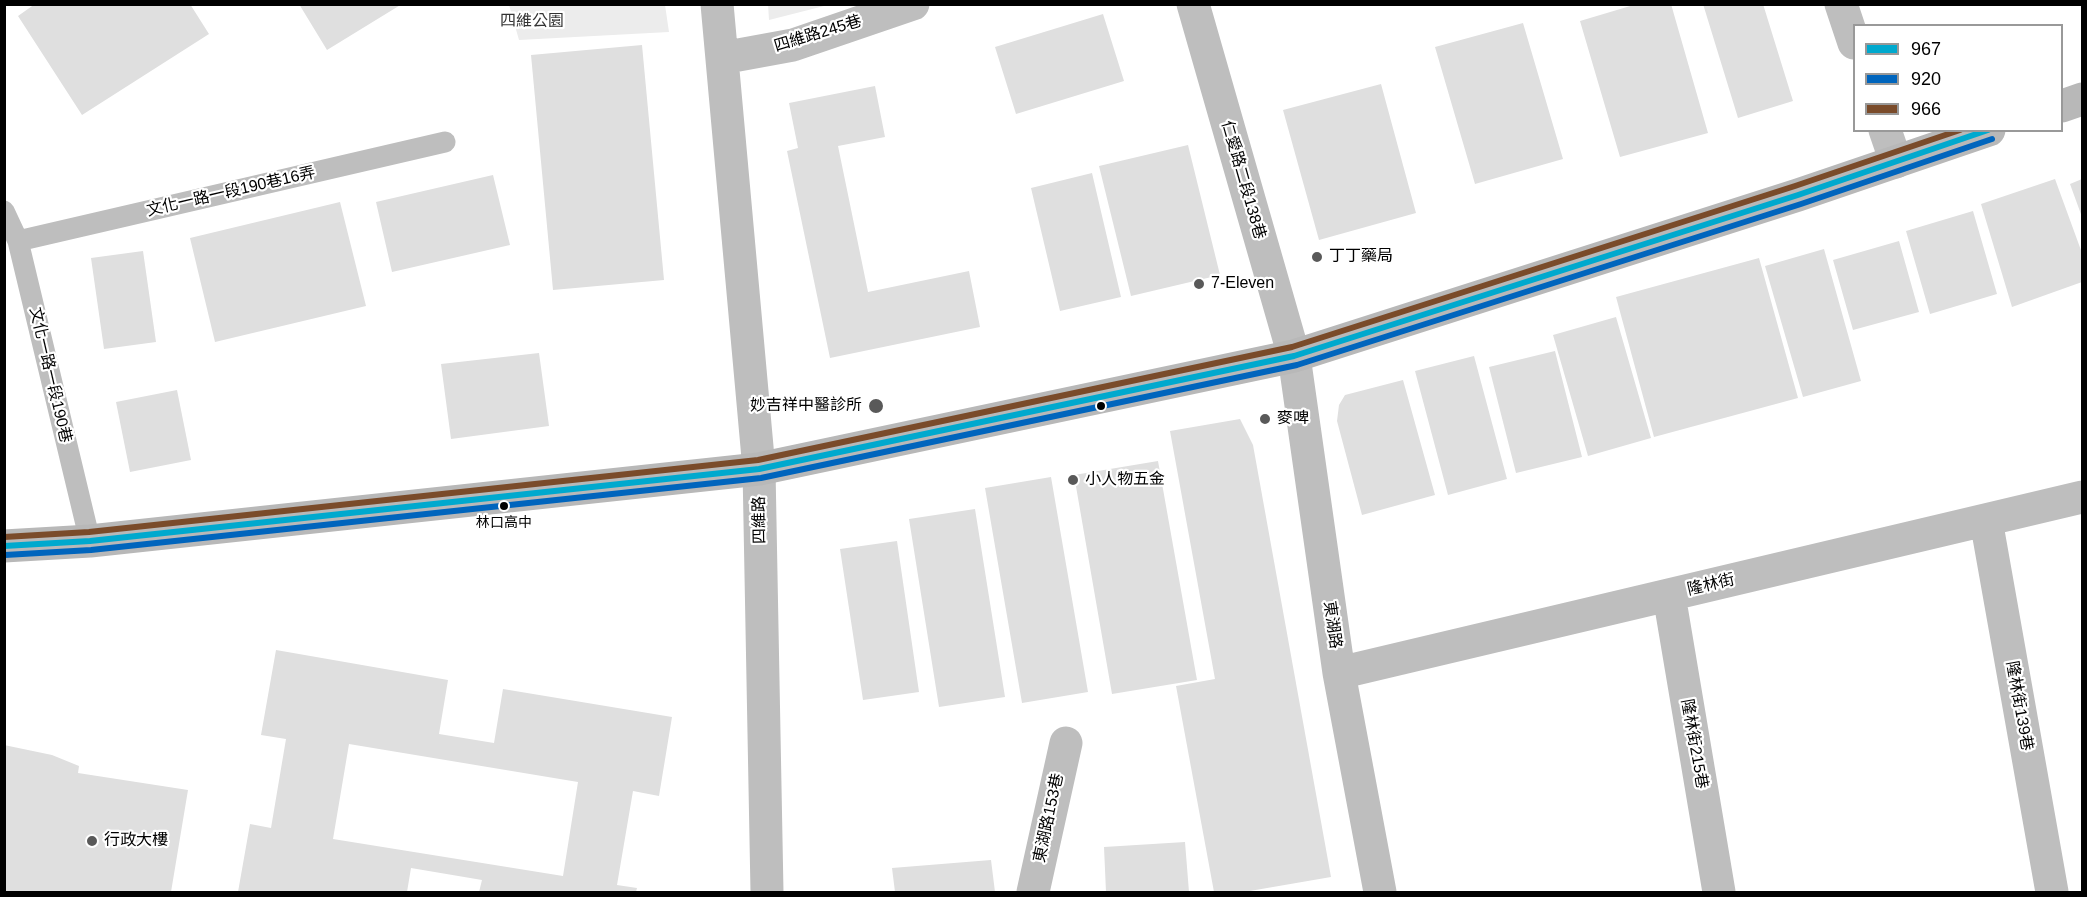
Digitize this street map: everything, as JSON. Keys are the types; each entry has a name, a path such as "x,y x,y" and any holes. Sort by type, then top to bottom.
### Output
{"main road":[{"path":"2063,105 2082,99"},
{"path":"4,546 90,541 759,469 1294,356 1983,132"}],"street":[{"name":"四維路","path":"717,4 759,469 767,892"},
{"name":"四維路245巷","path":"722,58 793,45 913,4"},
{"name":"仁愛路二段138巷","path":"1193,4 1294,356"},
{"path":"1841,4 1853,40"},
{"path":"1886,132 1896,162"},
{"name":"東湖路","path":"1294,356 1339,673 1380,892"},
{"name":"隆林街","path":"1339,673 2082,497"},
{"name":"隆林街139巷","path":"1986,520 2052,892"},
{"name":"隆林街215巷","path":"1669,595 1719,892"},
{"name":"東湖路153巷","path":"1033,892 1066,743"}],"lane":[{"name":"文化一路一段190巷16弄","path":"18,241 445,142"},
{"name":"文化一路一段190巷","path":"4,211 18,241 90,541"}],"green space":[{"path":"768,4 828,4 828,5 769,20"},
{"name":"四維公園","path":"509,5 665,5 669,32 519,40"}],"building":[{"path":"35,4 190,4 209,34 82,115 18,16"},
{"path":"299,4 402,4 327,50"},
{"path":"1637,4 1671,4 1708,133 1620,157 1580,21"},
{"path":"1703,4 1763,4 1793,101 1738,118"},
{"path":"1103,14 1124,81 1016,114 995,47"},
{"path":"1523,23 1563,159 1475,184 1435,47"},
{"path":"642,45 664,280 553,290 531,55"},
{"path":"1381,84 1416,213 1319,240 1283,110"},
{"path":"875,86 885,137 838,146 868,292 969,271 980,327 830,358 787,151 798,148 789,103"},
{"path":"1188,145 1220,275 1131,296 1099,166"},
{"path":"1092,173 1121,297 1060,311 1031,188"},
{"path":"493,175 510,245 392,272 376,202"},
{"path":"2055,179 2082,253 2082,282 2012,307 1981,204"},
{"path":"2082,179 2082,217 2070,184"},
{"path":"340,202 366,306 215,342 190,238"},
{"path":"1973,211 1997,294 1930,314 1906,231"},
{"path":"1899,241 1919,312 1853,330 1833,260"},
{"path":"1824,249 1861,381 1803,397 1765,266"},
{"path":"143,251 156,342 104,349 91,258"},
{"path":"1759,258 1798,398 1654,437 1616,297"},
{"path":"1616,317 1651,438 1588,456 1553,335"},
{"path":"1555,351 1582,457 1516,473 1489,367"},
{"path":"539,353 549,426 451,439 441,364"},
{"path":"1474,356 1507,479 1448,495 1415,371"},
{"path":"1403,380 1435,495 1362,515 1337,421 1339,405 1345,395"},
{"path":"177,390 191,460 130,472 116,402"},
{"path":"1240,419 1253,445 1331,877 1244,892 1214,892 1176,686 1215,679 1170,431"},
{"path":"1158,461 1197,680 1112,694 1074,475"},
{"path":"1051,477 1088,692 1022,703 985,488"},
{"path":"975,509 1005,697 939,707 909,519"},
{"path":"897,541 919,692 863,700 840,549"},
{"path":"276,650 448,680 439,734 494,743 503,689 672,717 659,796 633,791 617,885 637,888 636,892 479,892 482,880 411,868 407,892 238,892 250,824 271,828 286,739 261,735","holes":["349,744 578,782 563,876 333,839"]},
{"name":"行政大樓","path":"4,745 52,755 79,766 78,773 188,790 171,892 4,892"},
{"path":"1185,842 1189,892 1106,892 1104,847"},
{"path":"991,860 995,892 895,892 892,868"}],"transit line":[{"name":"966","path":"4,537 89,532 758,460 1292,347 1795,186 1954,132"},
{"name":"967","path":"4,546 90,541 759,469 1294,356 1798,195 1982,132"},
{"name":"920","path":"5,555 91,550 761,478 1297,365 1801,204 1992,139"}],"place":[{"name":"丁丁藥局","path":"1317,257"},
{"name":"7-Eleven","path":"1199,284"},
{"name":"妙吉祥中醫診所","path":"876,406"},
{"name":"麥啤","path":"1265,419"},
{"name":"小人物五金","path":"1073,480"},
{"name":"林口高中","path":"504,506"},
{"name":"行政大樓","path":"92,841"}]}
